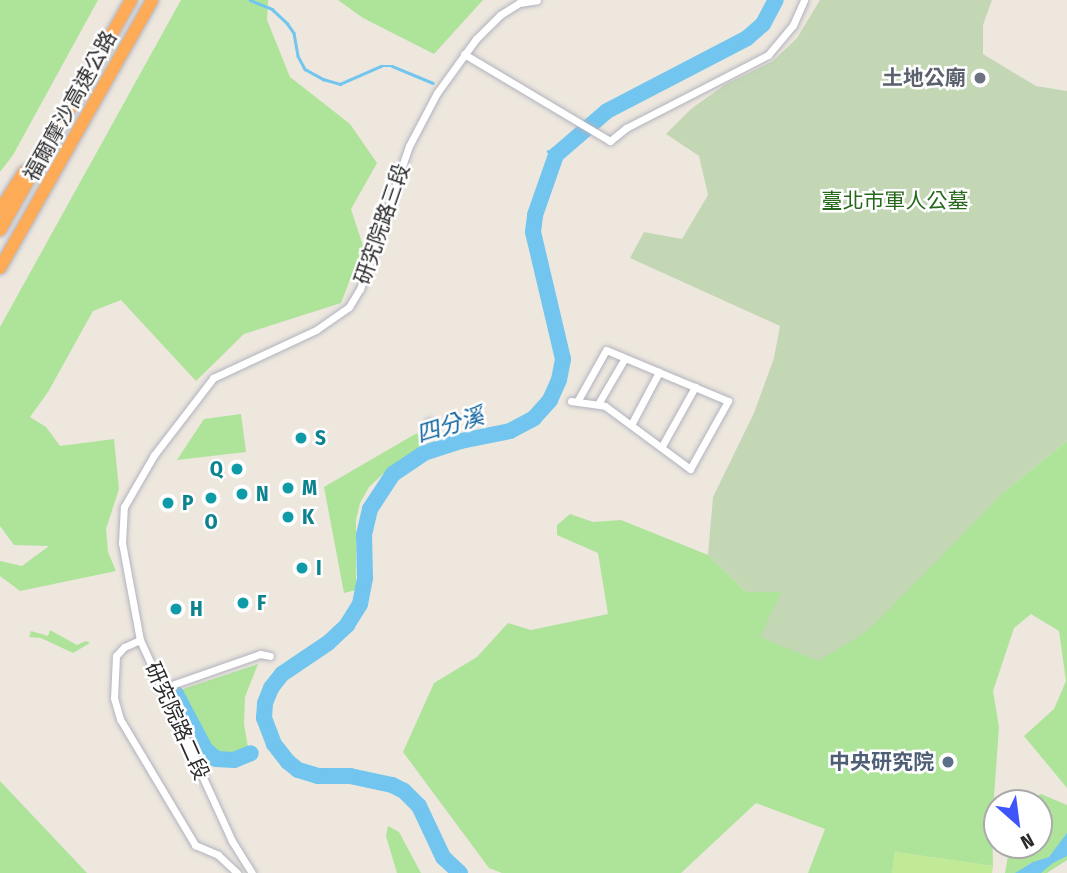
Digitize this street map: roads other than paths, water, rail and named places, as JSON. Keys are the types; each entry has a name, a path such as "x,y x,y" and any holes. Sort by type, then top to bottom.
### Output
{"highway":[{"name":"福爾摩沙高速公路","path":"0,230 131,0"},
{"name":"福爾摩沙高速公路","path":"0,268 152,0"},
{"path":"0,210 75,96"}],"street":[{"name":"研究院路三段","path":"140,640 133,618 121,520 133,489 154,455 213,378 316,330 349,307 360,289 409,146 437,93 464,54 500,15 519,3 537,0"},
{"path":"464,54 610,141 626,128 768,55 793,25 804,0"},
{"path":"606,350 625,358 728,401 690,469 632,423 598,404 575,401 606,350"},
{"path":"598,404 625,358"},
{"path":"632,423 659,372"},
{"path":"662,446 695,387"},
{"name":"研究院路二段","path":"237,873 218,855 195,845 120,719 114,698 116,656 124,647 140,640 228,833 252,873"},
{"path":"163,688 260,654 270,656"}],"water":[{"path":"1067,833 1067,856 1041,873 1015,873 1033,862 1053,859 1053,852"}],"waterway":[{"path":"250,0 272,9 287,23 294,33 298,56 305,69 323,79 340,84 381,66 392,66 433,83"},
{"name":"四分溪","path":"460,873 443,857 419,806 404,791 392,785 350,776 318,776 298,770 288,762 274,744 264,718 265,703 271,688 282,674 328,643 347,625 360,604 365,578 364,535 370,509 393,474 424,453 461,441 510,431 534,418 550,400 559,380 563,359 533,232 535,215 556,155 607,111 747,38 763,24 776,0"},
{"path":"548,151 556,155"},
{"path":"176,694 205,749 216,759 234,760 251,753"}],"place":[{"name":"土地公廟","path":"980,78"},
{"name":"S","path":"301,438"},
{"name":"Q","path":"237,469"},
{"name":"M","path":"288,488"},
{"name":"N","path":"242,494"},
{"name":"O","path":"211,498"},
{"name":"P","path":"168,503"},
{"name":"K","path":"288,517"},
{"name":"I","path":"302,568"},
{"name":"F","path":"243,603"},
{"name":"H","path":"176,609"},
{"name":"中央研究院","path":"948,762"}],"park label":[{"name":"臺北市軍人公墓","path":"895,201"}]}
